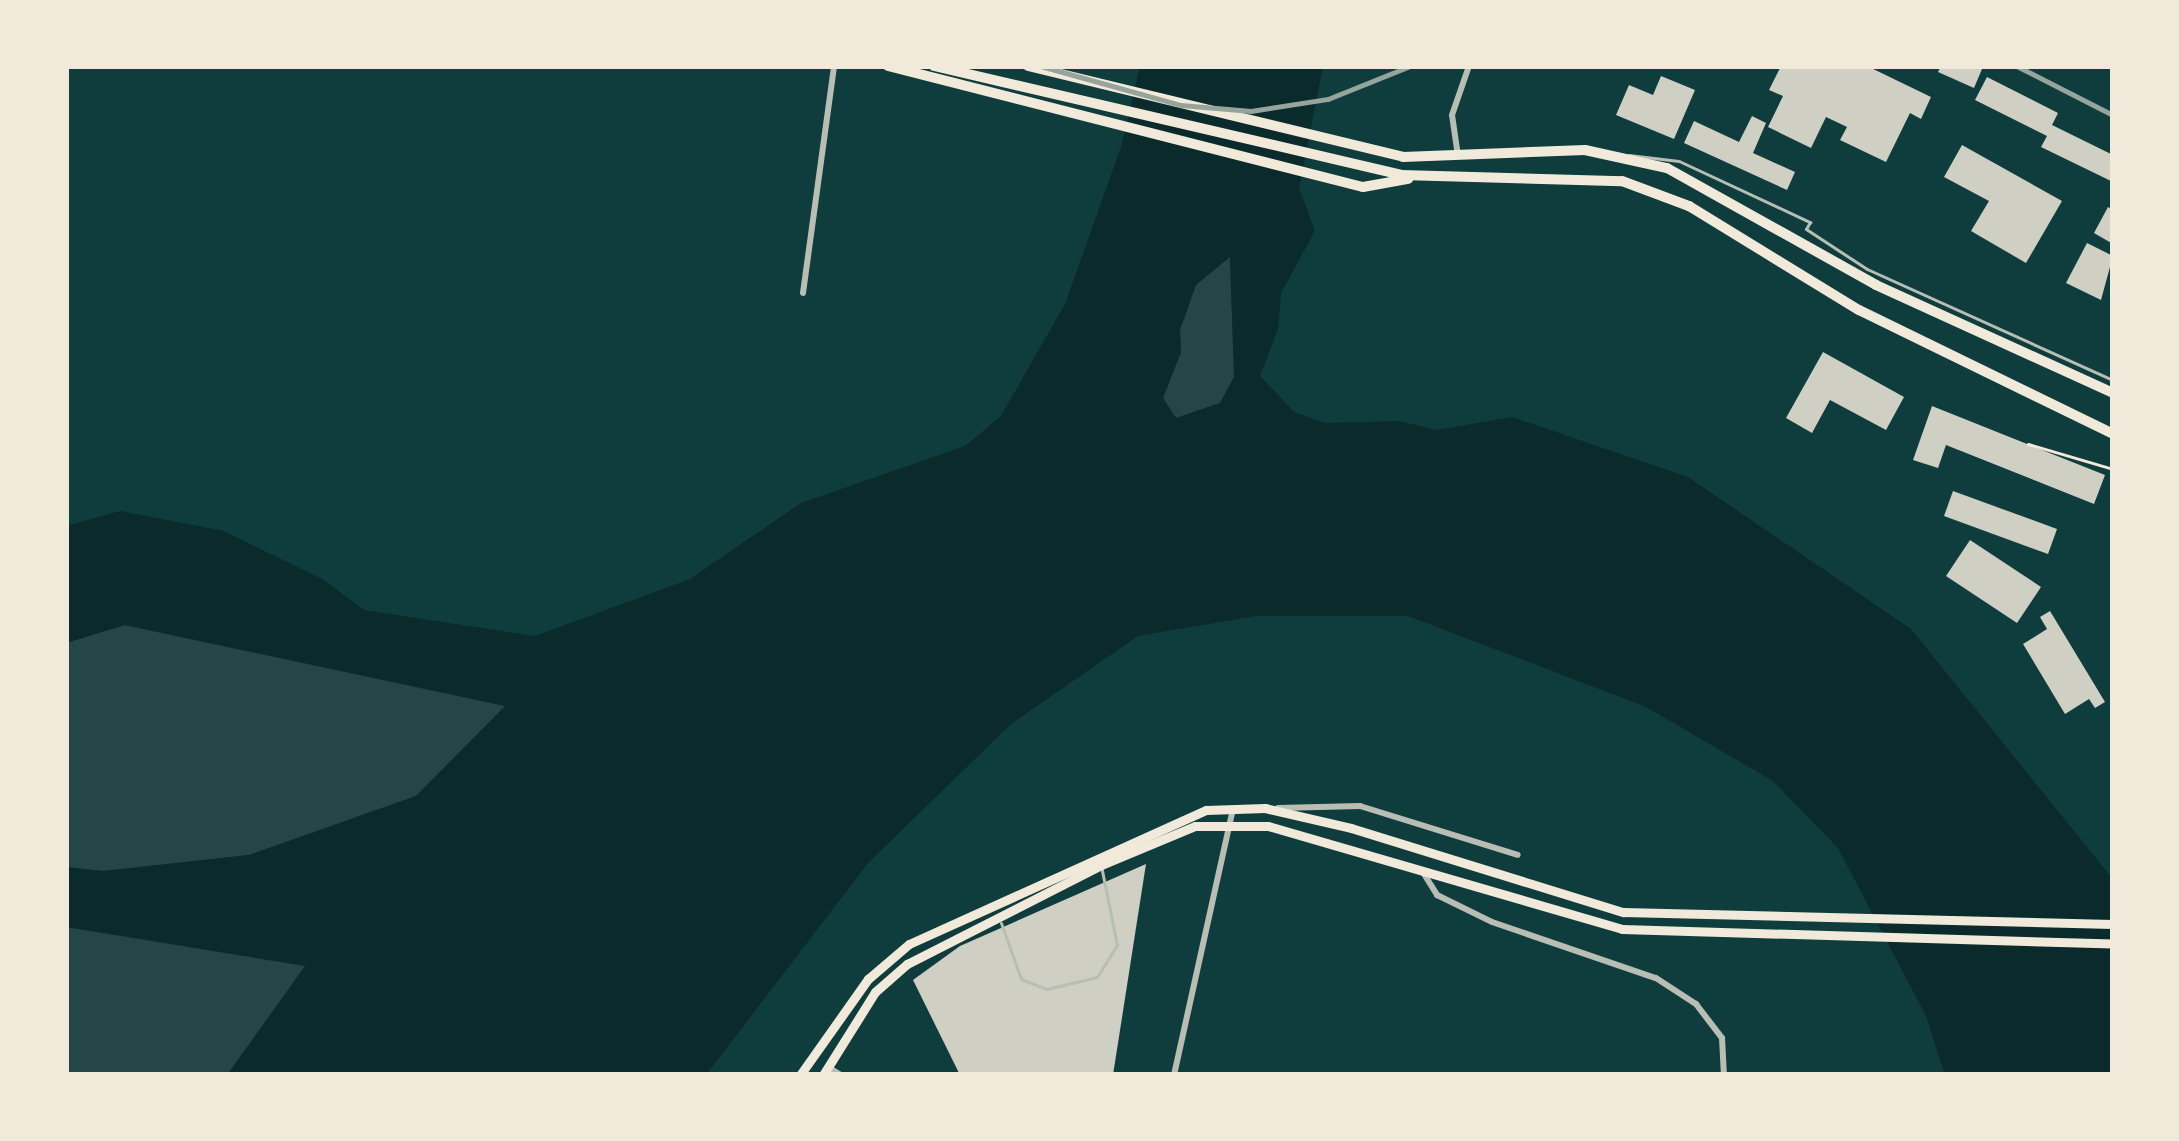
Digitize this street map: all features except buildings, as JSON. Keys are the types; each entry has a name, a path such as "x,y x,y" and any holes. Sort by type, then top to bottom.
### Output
{"highway":[{"path":"888,66 1364,187 1415,177"},
{"path":"934,66 1366,170 1415,177 1563,174 1656,192 1730,228 1858,310 2113,434"},
{"path":"1028,66 1372,152 1458,160 1586,150 1666,168 1740,202 1876,285 2113,393"}],"main road":[{"path":"825,1071 875,992 907,964 1169,821 1234,807 1265,808 1424,849 1568,900 1664,915 2113,924"},
{"path":"800,1075 887,960 1099,860 1195,826 1268,826 1417,866 1560,917 1670,932 2113,944"}],"street":[{"path":"803,293 833,66"},
{"path":"1458,160 1452,115 1469,66"},
{"path":"1265,808 1360,806 1518,855"},
{"path":"1174,1075 1234,807"},
{"path":"1417,866 1436,895 1656,978 1696,1004 1722,1038 1724,1075"},
{"path":"825,1071 842,1075"}],"lane":[{"path":"1586,150 1679,160 1810,222 1806,229 1867,269 2113,380"},
{"path":"999,916 1021,980 1047,989 1097,977 1117,945 1099,860"}],"path":[{"path":"2028,444 2113,469"}],"shaded area":[{"path":"1140,66 1323,66 1299,188 1315,231 1281,293 1278,329 1260,376 1294,412 1325,423 1399,421 1437,430 1512,417 1688,477 1911,629 2112,878 2113,1075 1945,1075 1926,1016 1838,848 1773,781 1646,707 1408,616 1256,616 1138,636 1011,724 868,863 706,1075 227,1075 305,966 66,927 66,867 103,871 249,855 416,796 505,706 125,625 66,643 66,526 120,511 224,531 324,580 364,610 535,636 690,579 801,503 965,446 1001,416 1065,304 1121,147","holes":["1230,257 1234,377 1220,403 1176,418 1163,398 1181,352 1180,330 1196,285"]},
{"path":"1230,256 1234,377 1220,403 1176,418 1163,398 1181,352 1180,330 1196,284"},
{"path":"124,625 506,706 416,796 249,855 103,871 66,867 66,643"},
{"path":"66,927 135,934 306,966 227,1075 66,1075"}],"railway":[{"path":"1041,66 1181,105 1251,111 1328,99 1410,66"},
{"path":"2017,66 2113,115"}]}
